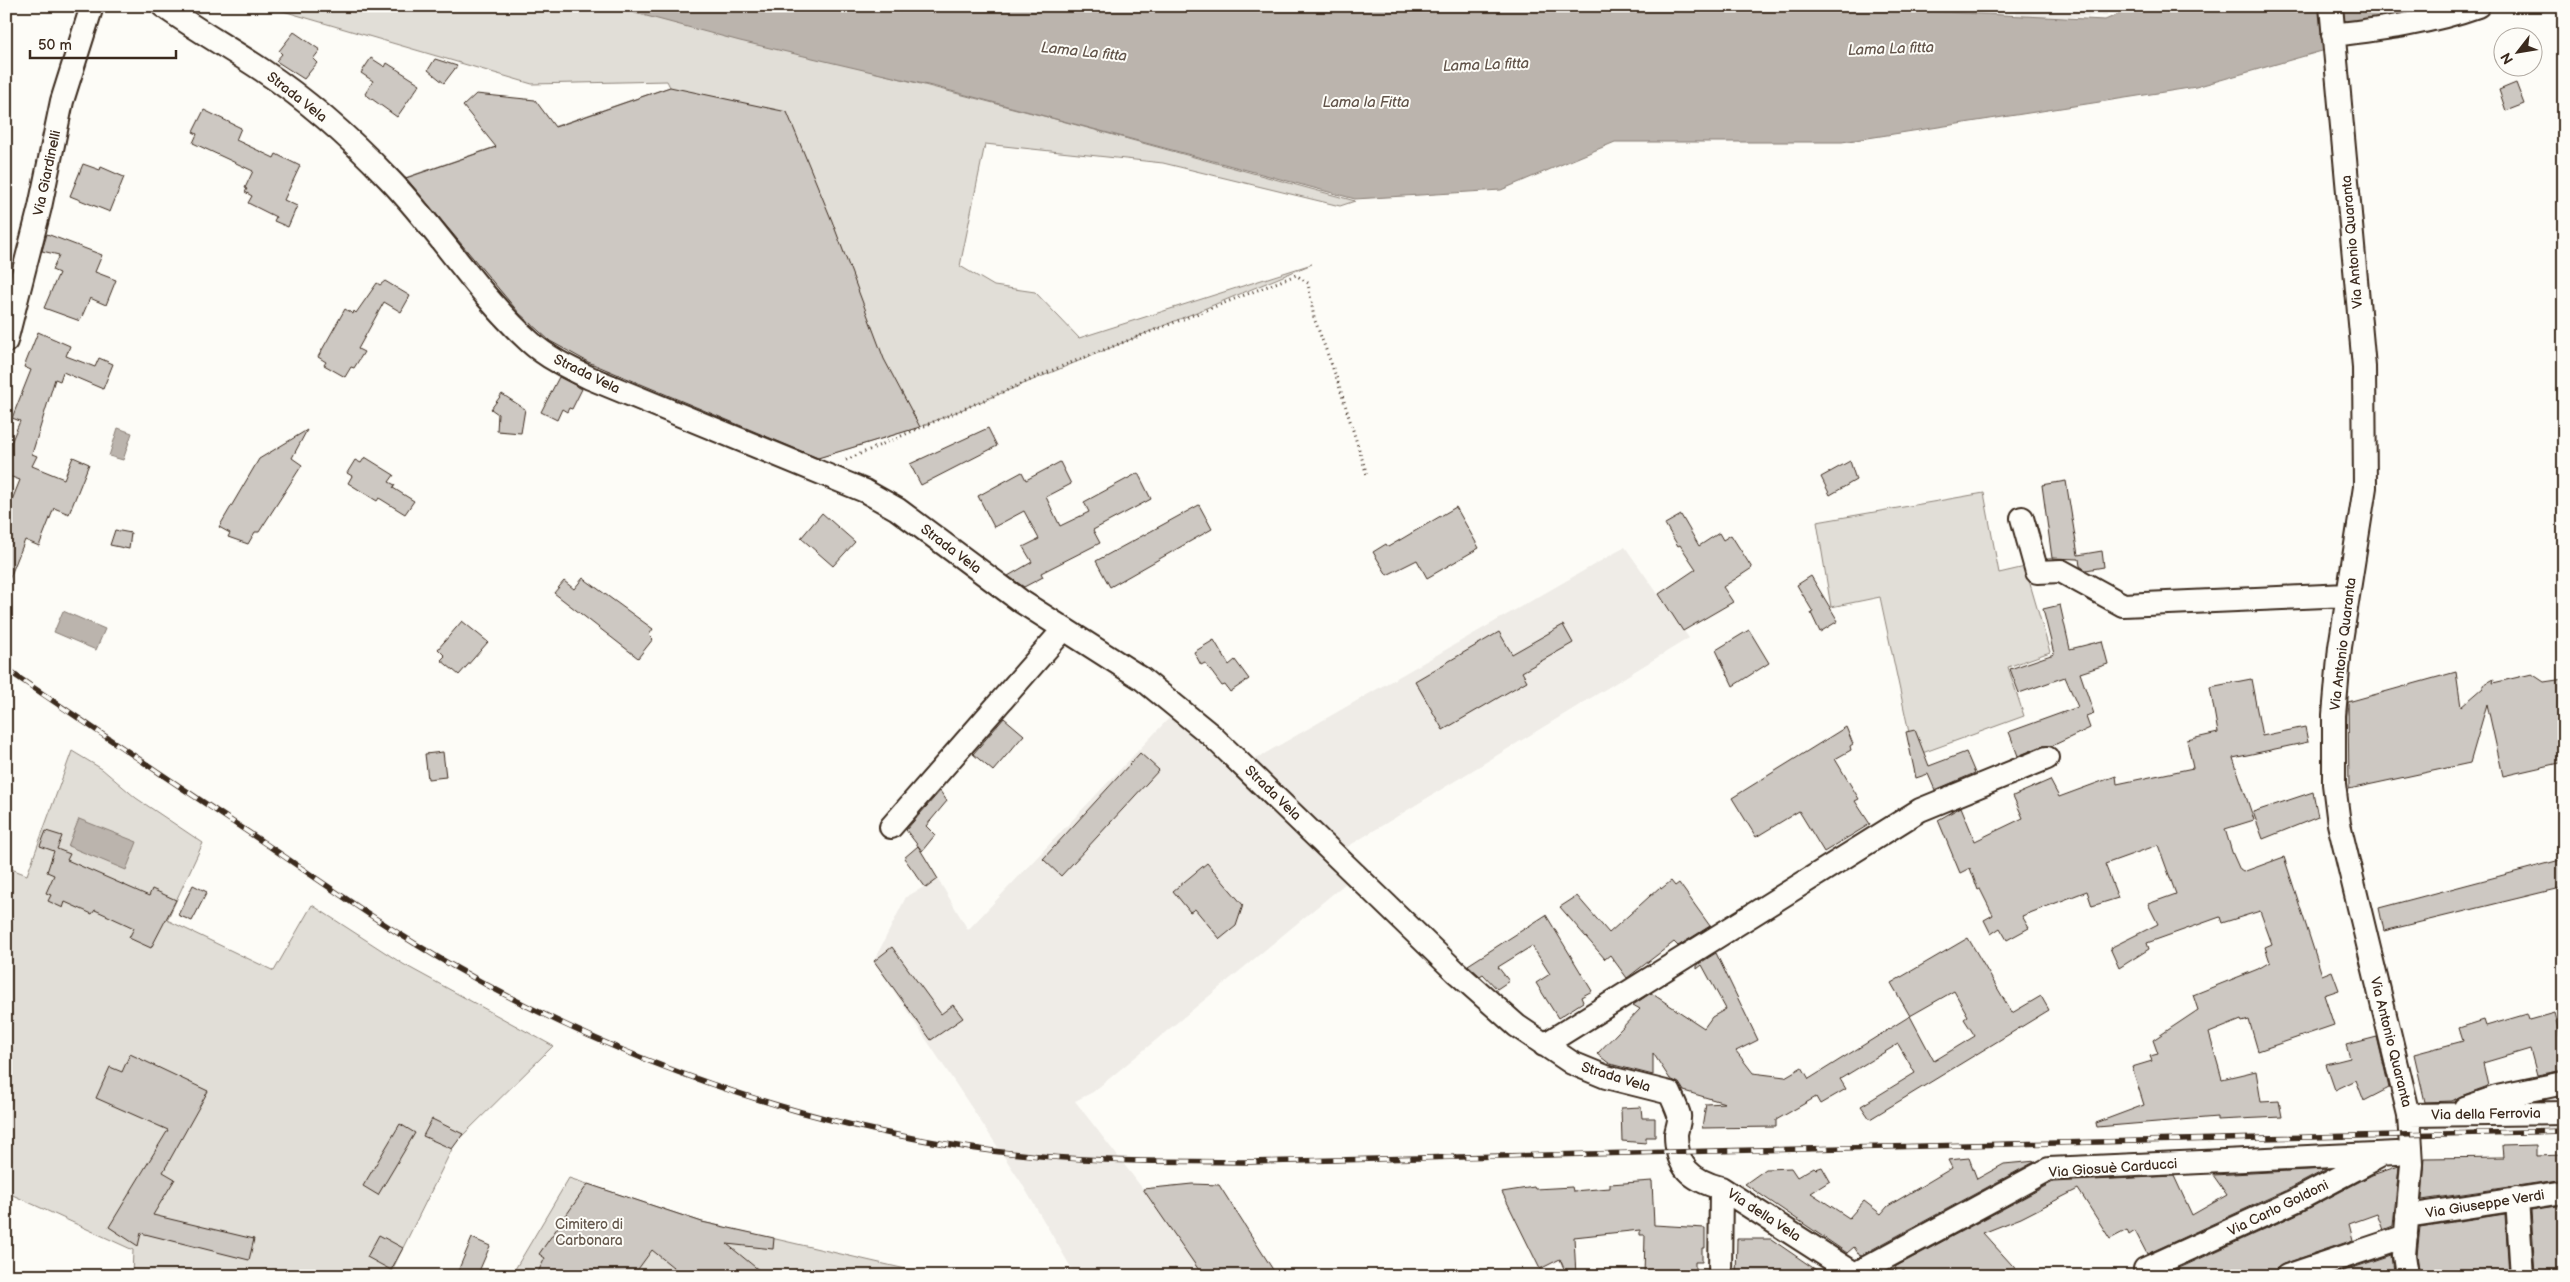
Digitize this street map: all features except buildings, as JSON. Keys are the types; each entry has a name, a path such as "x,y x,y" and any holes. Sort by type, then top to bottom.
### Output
{"street":[{"name":"Via Giardinelli","path":"6,341 40,207 62,101 92,6"},
{"name":"Strada Vela","path":"163,6 192,28 263,70 336,128 389,178 470,276 529,342 562,364 590,378 865,491 897,509 1022,602 1141,678 1211,735 1454,971 1517,1026 1572,1064 1606,1077 1670,1093 1679,1116 1676,1134 1678,1151"},
{"name":"Via Antonio Quaranta","path":"2331,6 2364,367 2365,487 2347,596 2334,715 2334,784 2338,816 2409,1115 2404,1151 2412,1164 2406,1226 2404,1275"},
{"path":"2333,35 2400,26 2453,15 2478,6"},
{"path":"2022,518 2037,572 2061,571 2123,605 2347,596"},
{"path":"891,827 1064,629"},
{"path":"1544,1045 1920,810 2047,758"},
{"path":"2448,1114 2497,1097 2564,1083"},
{"name":"Via della Ferrovia","path":"2409,1115 2564,1112"},
{"name":"Via della Vela","path":"1678,1151 1686,1171 1707,1184 1721,1188 1856,1275"},
{"name":"Via Carlo Goldoni","path":"2145,1269 2297,1200 2382,1155 2404,1151"},
{"name":"Via Giosuè Carducci","path":"1856,1275 2049,1169 2404,1151"},
{"path":"1720,1276 1721,1188"},
{"name":"Via Giuseppe Verdi","path":"2287,1276 2406,1226 2517,1198 2564,1192"},
{"path":"2517,1198 2522,1276"}],"path":[{"path":"870,6 888,11 907,12 924,6"},
{"path":"822,472 857,454 1060,366 1296,275 1308,283 1314,318 1337,379 1366,475"}],"shaded area":[{"path":"2014,6 2107,6 2107,15 2016,20"},
{"path":"1625,547 1689,638 1347,847 1346,883 1093,1092 1075,1101 1143,1189 1192,1184 1219,1185 1277,1276 1076,1276 1021,1182 874,961 906,897 938,879 968,930 1171,716 1231,773"}],"green space":[{"path":"266,6 621,6 1051,118 1355,201 1340,206 1163,163 985,144 960,266 994,286 1035,292 1079,338 1312,264 920,427 814,459 598,378 609,369 536,296 514,308 399,180 670,87 667,81 532,84"},
{"path":"1984,493 1999,573 2025,567 2050,652 2008,667 2024,716 1914,756 1880,597 1831,607 1817,522"},
{"path":"72,751 102,769 136,798 203,843 167,920 274,971 312,905 403,964 553,1046 455,1143 389,1276 132,1276 133,1250 6,1192 6,1168 12,1159 6,1156 6,867 27,875"},
{"name":"Cimitero di Carbonara","path":"569,1178 702,1222 936,1276 511,1276"}],"water":[{"name":"Lama la Fitta","path":"609,6 870,6 897,11 924,6 1821,6 2105,20 2138,6 2458,6 2427,21 2196,87 1842,142 1615,142 1501,190 1355,199 936,87 740,41"},
{"path":"118,428 132,433 123,460 109,456"},
{"path":"63,611 105,629 96,650 54,632"},
{"path":"79,819 137,842 126,870 68,846"}],"railway":[{"path":"6,669 380,922 428,952 536,1011 622,1050 755,1099 838,1122 952,1145 991,1151 1068,1158 1250,1162 2564,1131"}],"water label":[{"name":"Lama La fitta","path":"1891,49"},
{"name":"Lama La fitta","path":"1084,52"},
{"name":"Lama La fitta","path":"1486,65"}]}
